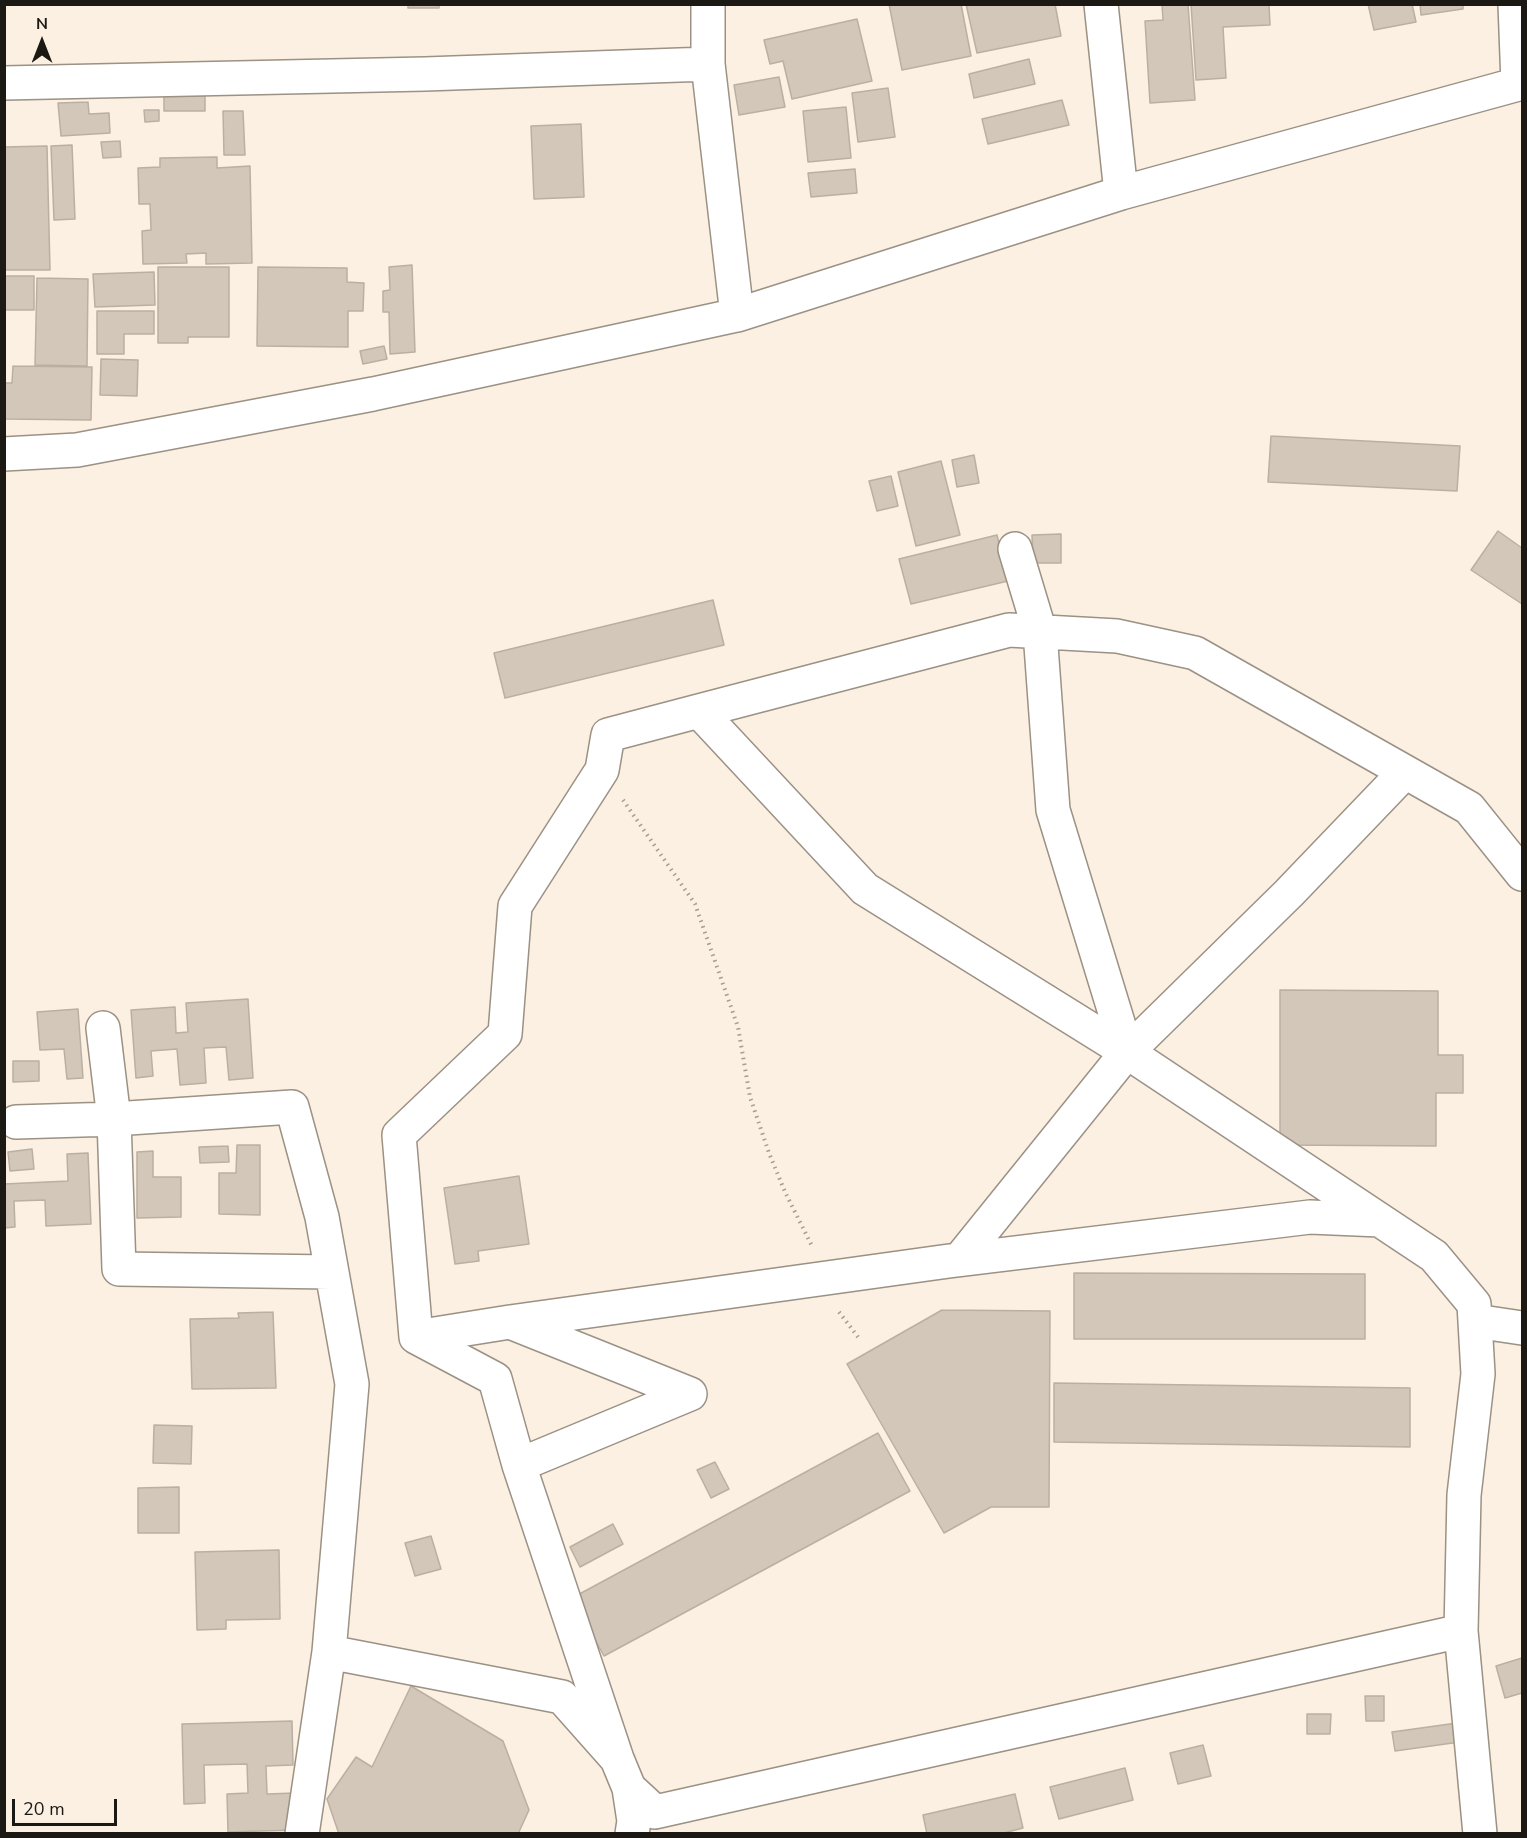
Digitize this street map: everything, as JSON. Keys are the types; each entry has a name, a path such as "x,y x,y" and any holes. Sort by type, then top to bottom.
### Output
{"street":[{"path":"708,4 708,64 737,315"},
{"path":"1101,4 1121,192"},
{"path":"4,454 88,448 373,393 737,315 1121,192 1520,84 1515,4"},
{"path":"4,83 424,74 708,64"},
{"path":"1015,549 1040,632 1053,810 1127,1052"},
{"path":"416,1336 399,1135 505,1034 515,906 602,770 608,735 1010,630 1117,636 1195,653 1469,808 1522,874"},
{"path":"699,711 865,889 1127,1052 1434,1256 1474,1304 1478,1374 1464,1495 1461,1631 1480,1833"},
{"path":"960,1260 1127,1052 1289,893 1405,772"},
{"path":"103,1028 114,1119 119,1269 331,1272"},
{"path":"16,1122 114,1119 292,1107 322,1217 352,1384 329,1652 302,1833"},
{"path":"416,1336 960,1260 1311,1217 1380,1220"},
{"path":"1475,1321 1522,1328"},
{"path":"510,1322 690,1394 519,1465"},
{"path":"416,1336 495,1379 519,1465 623,1774 634,1821 632,1833"},
{"path":"329,1652 562,1697 655,1812 1461,1631"}],"path":[{"path":"602,770 695,904 738,1027 750,1097 769,1154 814,1250 840,1315 858,1337"}],"building":[{"path":"408,4 439,4 439,8 408,8"},
{"path":"889,4 961,4 971,56 902,70"},
{"path":"966,4 1055,4 1061,36 977,53"},
{"path":"1162,4 1188,4 1195,100 1150,103 1145,21 1163,20"},
{"path":"1191,4 1269,4 1270,25 1223,27 1226,78 1196,80"},
{"path":"1368,4 1412,4 1416,22 1374,30"},
{"path":"1420,4 1463,4 1463,9 1421,15"},
{"path":"857,19 872,81 792,99 783,61 770,64 764,40"},
{"path":"1029,59 1035,84 974,98 969,74"},
{"path":"779,77 785,107 739,115 734,85"},
{"path":"888,88 895,137 858,142 852,93"},
{"path":"164,96 205,96 205,111 164,111"},
{"path":"1062,100 1069,125 988,144 982,119"},
{"path":"88,102 89,114 109,113 110,133 61,136 58,103"},
{"path":"846,107 851,158 808,162 803,111"},
{"path":"144,110 159,110 159,121 145,122"},
{"path":"223,111 243,111 245,155 224,155"},
{"path":"581,124 584,197 534,199 531,126"},
{"path":"120,141 121,157 103,158 101,142"},
{"path":"72,145 75,219 54,220 51,146"},
{"path":"47,146 50,270 4,270 4,147"},
{"path":"217,157 217,168 250,166 252,263 206,264 206,253 186,254 187,263 143,264 142,231 151,230 150,204 139,204 138,168 160,167 160,158"},
{"path":"855,169 857,193 811,197 808,173"},
{"path":"412,265 415,352 390,354 389,312 383,312 383,291 390,290 389,267"},
{"path":"158,267 229,267 229,337 188,337 188,343 158,343"},
{"path":"258,267 347,268 347,282 364,283 363,311 348,311 348,347 257,346"},
{"path":"154,272 155,305 95,307 93,274"},
{"path":"4,276 34,276 34,310 4,310"},
{"path":"37,278 88,279 87,366 35,365"},
{"path":"97,311 154,311 154,334 124,334 124,354 97,354"},
{"path":"384,346 387,359 363,364 360,351"},
{"path":"101,359 138,360 137,396 100,395"},
{"path":"13,366 92,367 91,420 4,419 4,383 12,383"},
{"path":"1271,436 1460,446 1457,491 1268,482"},
{"path":"974,455 979,483 957,487 952,460"},
{"path":"941,461 960,535 916,546 898,472"},
{"path":"891,476 898,506 877,511 869,481"},
{"path":"1498,531 1522,548 1522,604 1471,570"},
{"path":"1061,534 1061,563 1033,563 1032,535"},
{"path":"997,535 1008,581 911,604 899,559"},
{"path":"713,600 724,645 505,698 494,653"},
{"path":"1280,990 1438,991 1438,1055 1463,1055 1463,1093 1436,1093 1436,1146 1280,1145"},
{"path":"248,999 253,1078 229,1080 226,1047 204,1048 206,1083 180,1085 177,1049 151,1051 153,1076 136,1078 131,1010 175,1007 176,1033 188,1032 186,1003"},
{"path":"78,1009 83,1078 67,1079 64,1049 40,1050 37,1012"},
{"path":"13,1061 39,1061 39,1081 13,1082"},
{"path":"237,1145 260,1145 260,1215 219,1214 219,1173 236,1173"},
{"path":"228,1146 229,1162 200,1163 199,1147"},
{"path":"32,1149 34,1169 10,1171 8,1152"},
{"path":"153,1151 153,1177 181,1177 181,1217 137,1218 137,1152"},
{"path":"88,1153 91,1224 46,1226 45,1200 14,1201 15,1227 4,1228 4,1184 68,1181 67,1154"},
{"path":"519,1176 529,1244 478,1251 479,1261 455,1264 444,1188"},
{"path":"1074,1273 1365,1274 1365,1339 1074,1339"},
{"path":"942,1310 1050,1311 1049,1507 991,1507 944,1533 847,1364"},
{"path":"273,1312 276,1388 192,1389 190,1319 239,1318 238,1313"},
{"path":"1054,1383 1410,1388 1410,1447 1054,1442"},
{"path":"154,1425 192,1426 191,1464 153,1463"},
{"path":"878,1433 910,1491 604,1656 572,1598"},
{"path":"715,1462 729,1489 711,1498 697,1470"},
{"path":"179,1487 179,1533 138,1533 138,1488"},
{"path":"613,1524 623,1544 580,1567 570,1547"},
{"path":"431,1536 441,1569 415,1576 405,1543"},
{"path":"279,1550 280,1619 226,1620 226,1629 197,1630 195,1552"},
{"path":"1522,1658 1522,1693 1505,1698 1496,1666"},
{"path":"411,1686 503,1741 529,1810 518,1834 339,1834 327,1799 356,1757 372,1767"},
{"path":"1365,1696 1384,1696 1384,1721 1366,1721"},
{"path":"1307,1714 1331,1714 1330,1734 1307,1734"},
{"path":"292,1721 293,1765 266,1766 267,1794 295,1793 296,1830 228,1832 227,1794 248,1793 247,1764 204,1765 205,1803 184,1804 182,1724"},
{"path":"1457,1723 1460,1742 1395,1751 1392,1732"},
{"path":"1203,1745 1211,1776 1178,1784 1170,1753"},
{"path":"1125,1768 1133,1800 1059,1819 1050,1787"},
{"path":"1015,1794 1023,1828 1000,1834 927,1834 923,1815"}]}
